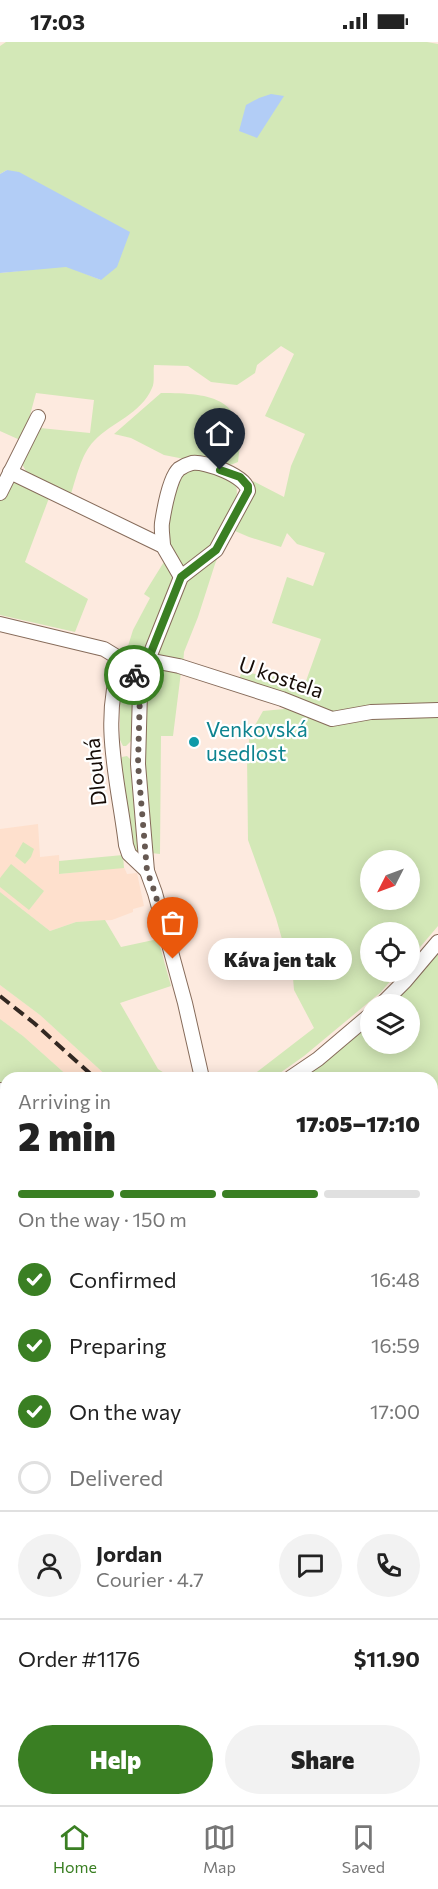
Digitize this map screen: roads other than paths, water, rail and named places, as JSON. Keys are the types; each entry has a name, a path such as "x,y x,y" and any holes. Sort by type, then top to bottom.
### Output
{"street":[{"path":"0,493 38,417"},
{"path":"0,624 104,649 126,664 148,660 181,577 216,550 248,491 245,482 240,477 193,463 173,476 161,525 164,546 181,577"},
{"path":"10,472 164,546"},
{"name":"U kostela","path":"148,660 179,666 282,699 332,719 371,712 438,710"},
{"name":"Dlouhá","path":"147,871 129,854 116,778 110,713 116,676 126,664 137,679 140,692 138,764 147,871 185,1003 201,1072"},
{"path":"392,994 438,942"},
{"path":"298,1072 360,1024"}],"water":[{"path":"271,94 284,96 257,138 239,131 246,105"},
{"path":"7,170 19,172 130,232 117,267 101,280 66,267 0,273 0,174"}],"railway":[{"path":"0,996 88,1072"}],"place":[{"name":"Venkovská usedlost","path":"194,742"},
{"name":"Káva jen tak","path":"173,959"}]}
